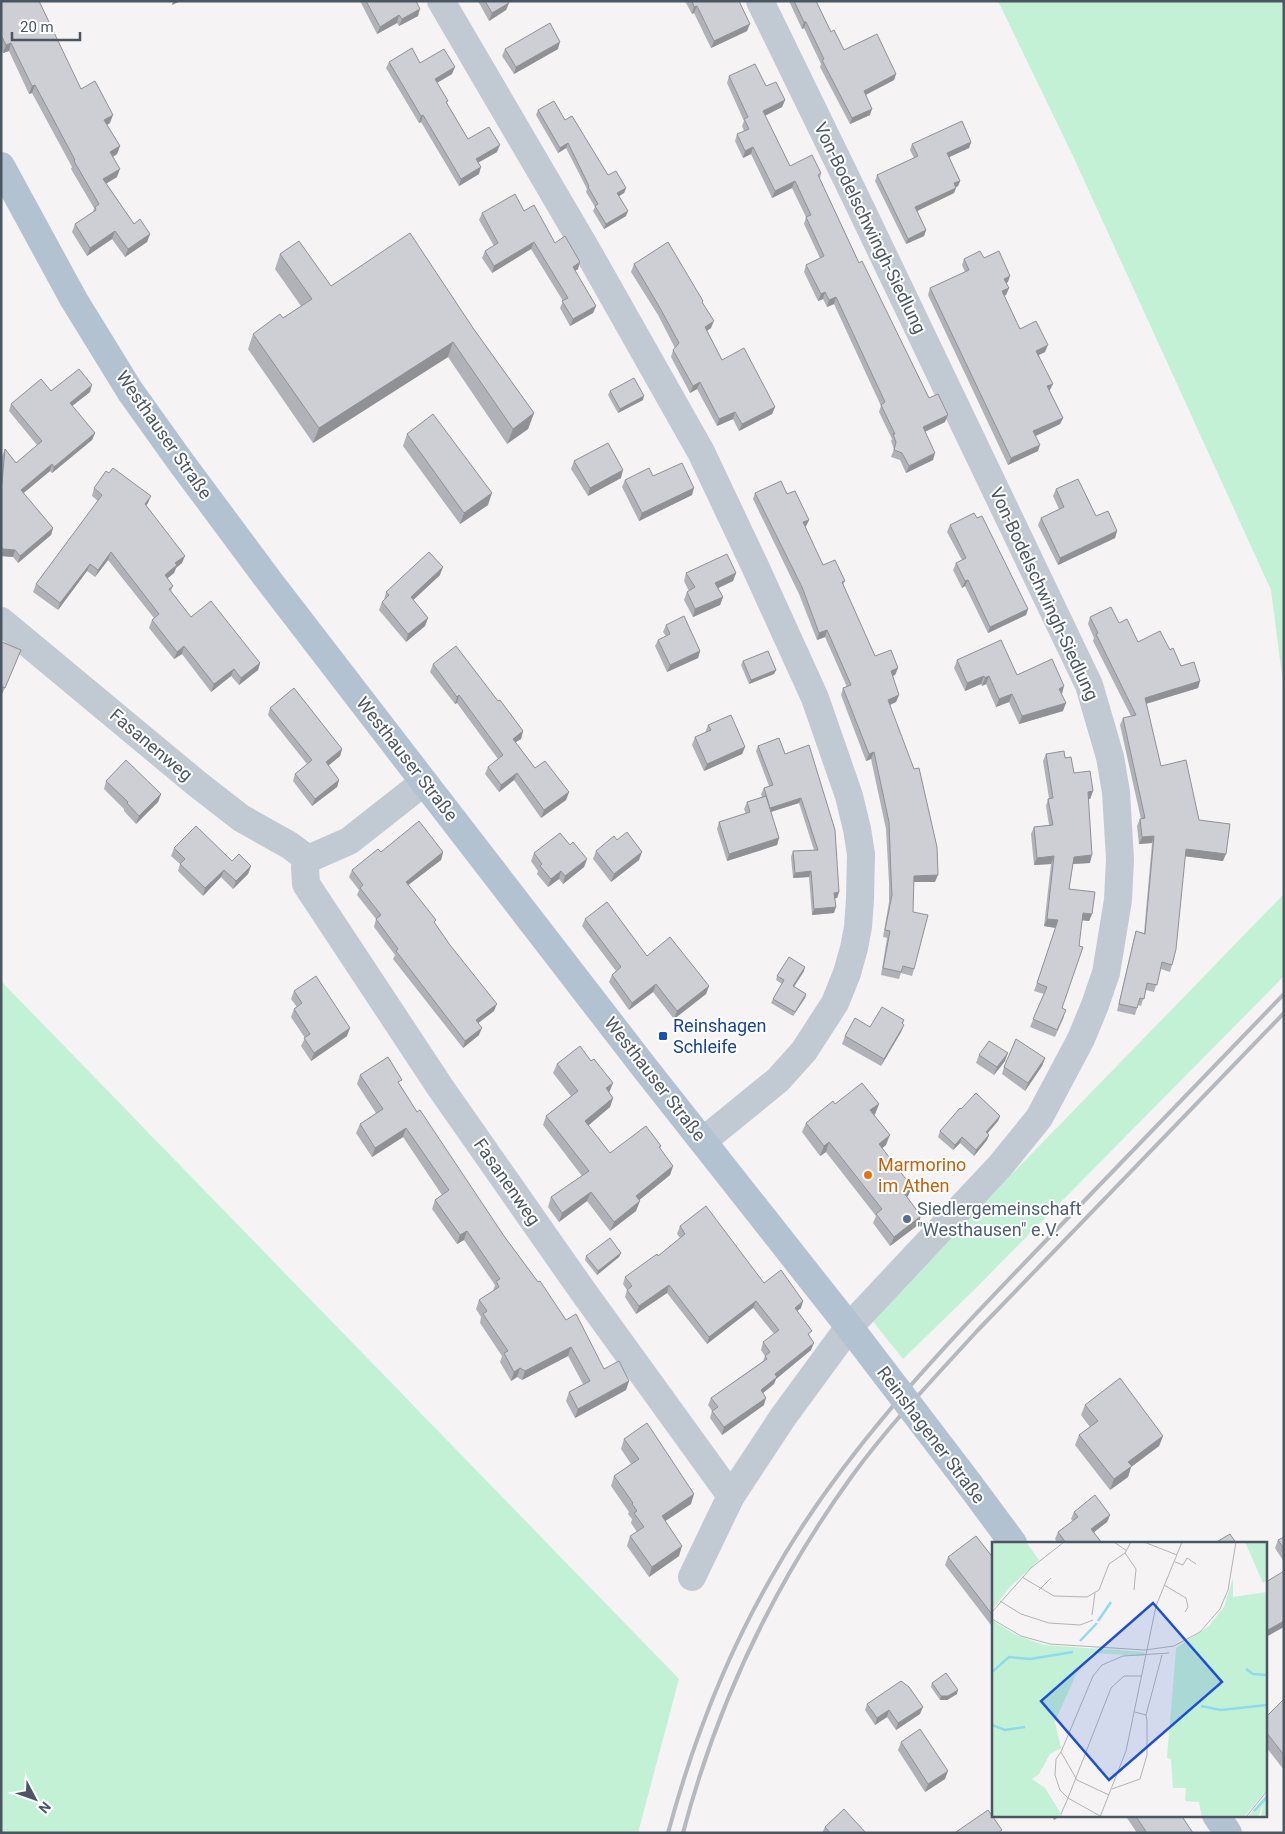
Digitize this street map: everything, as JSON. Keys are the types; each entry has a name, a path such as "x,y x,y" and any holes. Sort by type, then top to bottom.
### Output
{"main road":[{"name":"Westhauser Straße","path":"1,166 74,300 130,391 270,582 852,1330"},
{"name":"Reinshagener Straße","path":"852,1330 1013,1542"},
{"path":"1217,1816 1228,1833"}],"street":[{"path":"441,1 583,243 701,452 815,698 838,762 853,813 861,854 860,899 854,948 847,973 835,1003 817,1032 778,1080 704,1141"},
{"name":"Von-Bodelschwingh-Siedlung","path":"760,1 1089,685 1110,757 1119,824 1118,900 1106,973 1095,1005 1064,1073 1039,1118 1000,1166 852,1330"},
{"name":"Fasanenweg","path":"1,621 196,783 242,818 308,858 305,867 306,884 440,1087 588,1298 731,1496"},
{"path":"308,858 349,841 424,782"},
{"path":"692,1577 731,1496 783,1417 852,1330"}],"green space":[{"path":"998,1 1284,1 1284,691 1271,590 1073,156"},
{"path":"1284,894 1284,976 974,1290 903,1359 871,1319"},
{"path":"1,981 679,1679 638,1833 1,1833"}],"building":[{"path":"1,1 39,1 81,89 95,81 113,115 104,120 120,146 110,152 120,169 103,179 134,224 140,219 150,234 128,249 115,231 90,248 75,224 96,210 95,207 99,204 74,161 35,85 32,86 11,43 6,45 1,35"},
{"path":"366,1 416,1 420,9 402,19 399,15 380,27"},
{"path":"485,1 508,1 509,3 492,13"},
{"path":"692,1 739,1 750,24 714,41 697,6 694,7"},
{"path":"794,1 816,1 831,32 834,30 844,50 877,34 896,74 864,91 872,109 852,118"},
{"path":"550,23 560,42 516,67 505,49"},
{"path":"412,48 420,63 444,49 455,67 435,79 448,101 446,102 468,139 489,127 500,145 476,159 481,167 461,179 389,62"},
{"path":"755,64 766,86 776,82 785,100 763,111 790,166 812,155 821,173 818,175 859,263 862,261 929,398 938,394 948,415 923,427 935,453 909,466 902,453 894,450 896,442 893,434 895,434 881,405 885,402 836,297 829,300 825,292 821,294 806,265 824,256 806,217 811,215 795,181 775,191 753,147 745,151 737,134 749,129 744,119 748,117 729,76"},
{"path":"554,101 565,120 572,116 608,175 616,171 626,188 617,193 628,211 606,224 595,206 598,204 568,143 560,148 538,110"},
{"path":"962,121 971,142 947,153 960,181 954,183 956,188 915,207 926,230 908,239 877,175 918,156 912,144"},
{"path":"515,194 524,211 534,205 555,243 565,236 580,262 573,267 596,306 573,319 562,301 568,298 534,242 494,266 485,251 498,243 482,213"},
{"path":"410,233 473,328 534,413 513,429 453,342 319,428 253,334 280,314 283,318 312,299 280,254 299,241 331,286"},
{"path":"668,242 714,321 705,327 722,360 744,348 775,407 742,424 735,412 719,419 700,382 693,386 673,350 679,343 634,264"},
{"path":"980,251 984,258 999,251 1010,276 1004,279 1009,288 1002,291 1020,329 1036,321 1048,345 1036,351 1053,384 1047,386 1063,418 1033,431 1040,445 1011,458 930,288 969,270 964,259"},
{"path":"79,369 92,385 70,403 95,433 54,467 52,464 21,490 53,528 20,556 15,550 3,549 1,546 1,494 5,449 16,463 42,441 11,404 41,379 51,391"},
{"path":"634,378 644,396 620,409 610,391"},
{"path":"433,414 492,493 464,513 407,434"},
{"path":"608,443 623,470 590,488 574,461"},
{"path":"682,463 694,488 642,513 625,480 649,468 653,476"},
{"path":"113,468 151,496 145,504 185,556 175,563 177,565 165,575 173,586 169,589 191,617 211,601 260,663 241,678 234,669 214,684 184,646 177,652 152,620 159,614 111,552 98,570 90,564 60,603 36,584 102,495 94,488 106,471 109,473"},
{"path":"1078,479 1096,516 1108,511 1117,531 1060,558 1041,518 1064,507 1056,489"},
{"path":"781,481 787,494 795,491 809,520 803,522 823,565 835,560 845,581 842,582 875,656 891,650 898,668 891,671 899,695 888,700 914,769 919,768 937,847 938,875 914,876 913,912 928,915 914,969 903,966 901,972 883,968 890,931 885,930 892,895 889,822 874,752 869,754 843,688 851,685 827,630 819,633 802,587 755,493"},
{"path":"974,513 977,518 982,516 1028,609 990,627 968,580 965,581 956,563 966,558 950,525"},
{"path":"429,552 443,567 411,597 428,618 408,634 382,602 389,595 386,592"},
{"path":"727,554 736,573 715,583 723,597 695,609 687,592 695,587 686,573"},
{"path":"1111,607 1119,623 1127,619 1138,642 1160,631 1170,650 1173,648 1181,666 1194,662 1200,681 1145,698 1161,766 1186,760 1199,820 1230,824 1226,854 1186,849 1176,949 1172,965 1162,962 1157,985 1147,983 1144,999 1140,998 1137,1008 1119,1004 1136,931 1145,934 1154,836 1142,837 1140,819 1145,818 1123,718 1136,715 1096,634 1098,633 1090,617"},
{"path":"684,616 700,651 670,665 658,640 670,634 666,625"},
{"path":"1001,640 1017,675 1052,659 1064,686 1059,689 1066,703 1022,716 1012,694 999,699 989,676 985,678 984,676 967,683 957,660"},
{"path":"2,642 21,650 5,688 1,686"},
{"path":"456,646 523,731 513,739 535,768 545,761 569,792 544,810 517,773 501,785 488,767 503,755 459,695 457,697 433,664"},
{"path":"768,651 776,670 751,680 743,661"},
{"path":"294,688 342,749 326,762 339,780 315,799 295,774 312,760 270,708"},
{"path":"731,715 745,747 707,764 695,737 711,730 708,725"},
{"path":"779,738 785,754 809,745 835,830 839,892 834,893 836,907 814,909 811,871 795,873 793,851 818,850 801,798 770,808 764,788 773,785 758,746"},
{"path":"1064,751 1065,758 1071,757 1074,773 1090,771 1093,791 1088,792 1092,855 1074,857 1069,889 1095,892 1092,914 1083,913 1079,946 1083,947 1062,1008 1066,1010 1057,1030 1033,1019 1047,987 1037,983 1058,920 1047,919 1054,856 1037,858 1034,827 1053,825 1048,799 1053,798 1046,754"},
{"path":"126,760 161,794 139,816 128,802 106,781"},
{"path":"766,796 779,838 729,854 719,822 750,812 747,802"},
{"path":"419,821 443,852 406,882 436,920 434,922 450,945 497,1004 476,1020 482,1028 465,1041 396,951 398,949 376,919 381,915 360,888 363,885 352,870 378,849 381,852"},
{"path":"196,826 232,861 239,854 251,866 236,881 224,870 205,888 180,864 185,859 174,848"},
{"path":"627,832 642,852 614,874 596,851 614,836 617,840"},
{"path":"560,833 570,845 573,842 587,859 565,876 561,871 551,879 540,866 542,864 534,853"},
{"path":"607,902 647,956 670,937 709,986 677,1011 656,984 632,1003 612,975 621,967 585,919"},
{"path":"789,957 805,967 793,986 806,994 795,1012 773,999 784,980 777,976"},
{"path":"316,976 350,1028 314,1053 304,1038 310,1034 294,1009 302,1003 294,991"},
{"path":"882,1007 904,1020 902,1023 904,1025 884,1059 845,1036 855,1018 870,1027"},
{"path":"1016,1039 1045,1058 1028,1083 1004,1067"},
{"path":"989,1041 1008,1053 997,1067 979,1055"},
{"path":"580,1046 591,1061 594,1059 613,1083 606,1088 613,1098 585,1121 610,1153 646,1126 673,1166 636,1196 640,1201 614,1222 591,1192 562,1213 551,1197 589,1171 546,1116 578,1091 557,1064"},
{"path":"388,1057 402,1080 398,1082 417,1112 420,1110 504,1236 538,1282 540,1281 566,1320 576,1314 604,1369 619,1361 629,1381 578,1409 569,1392 590,1381 571,1347 525,1371 520,1368 514,1372 504,1353 508,1351 483,1314 487,1311 479,1300 499,1287 496,1281 500,1279 467,1231 460,1235 435,1200 449,1190 406,1128 375,1148 360,1124 383,1109 360,1075"},
{"path":"862,1083 879,1104 870,1110 890,1135 879,1144 912,1187 904,1193 921,1216 894,1237 876,1214 882,1209 829,1142 824,1146 806,1123 833,1101 835,1104"},
{"path":"976,1093 1000,1116 986,1132 989,1135 976,1150 962,1137 955,1145 940,1131"},
{"path":"706,1206 764,1283 781,1270 803,1301 795,1308 812,1331 808,1334 814,1343 775,1374 777,1377 761,1390 766,1398 724,1427 712,1411 718,1407 711,1398 767,1359 765,1356 770,1352 763,1342 779,1330 756,1301 709,1337 669,1285 639,1306 627,1290 632,1286 625,1277 657,1254 658,1256 685,1234 680,1226"},
{"path":"610,1238 621,1253 598,1271 586,1256"},
{"path":"1120,1378 1163,1436 1128,1462 1132,1466 1114,1479 1079,1435 1098,1421 1085,1405"},
{"path":"647,1423 694,1494 662,1516 682,1546 652,1567 630,1536 644,1527 634,1513 637,1511 633,1503 614,1476 639,1459 624,1439"},
{"path":"1095,1495 1110,1515 1091,1529 1101,1542 1065,1542 1058,1532 1078,1517 1074,1512"},
{"path":"1230,1534 1235,1542 1217,1542"},
{"path":"976,1536 992,1556 992,1614 948,1557"},
{"path":"1284,1537 1284,1549 1278,1540"},
{"path":"1284,1571 1284,1621 1268,1630 1268,1581"},
{"path":"946,1673 958,1690 948,1696 941,1696 932,1683"},
{"path":"901,1681 909,1687 923,1707 898,1723 889,1710 877,1718 867,1704"},
{"path":"1284,1699 1284,1755 1268,1735 1268,1715"},
{"path":"920,1729 948,1771 928,1784 901,1742"},
{"path":"844,1809 866,1833 830,1833 825,1827"},
{"path":"988,1810 1002,1830 998,1833 956,1832"},
{"path":"1136,1816 1182,1816 1193,1833 1147,1833"}],"railway":[{"path":"668,1833 699,1734 739,1639 771,1578 827,1490 859,1448 926,1368 1034,1253 1284,994"},
{"path":"683,1833 713,1738 751,1647 797,1559 852,1476 897,1419 978,1330 1284,1013"}],"place":[{"name":"Reinshagen Schleife","path":"663,1036"},
{"name":"Marmorino im Athen","path":"868,1175"},
{"name":"Siedlergemeinschaft \"Westhausen\" e.V.","path":"907,1219"}]}
